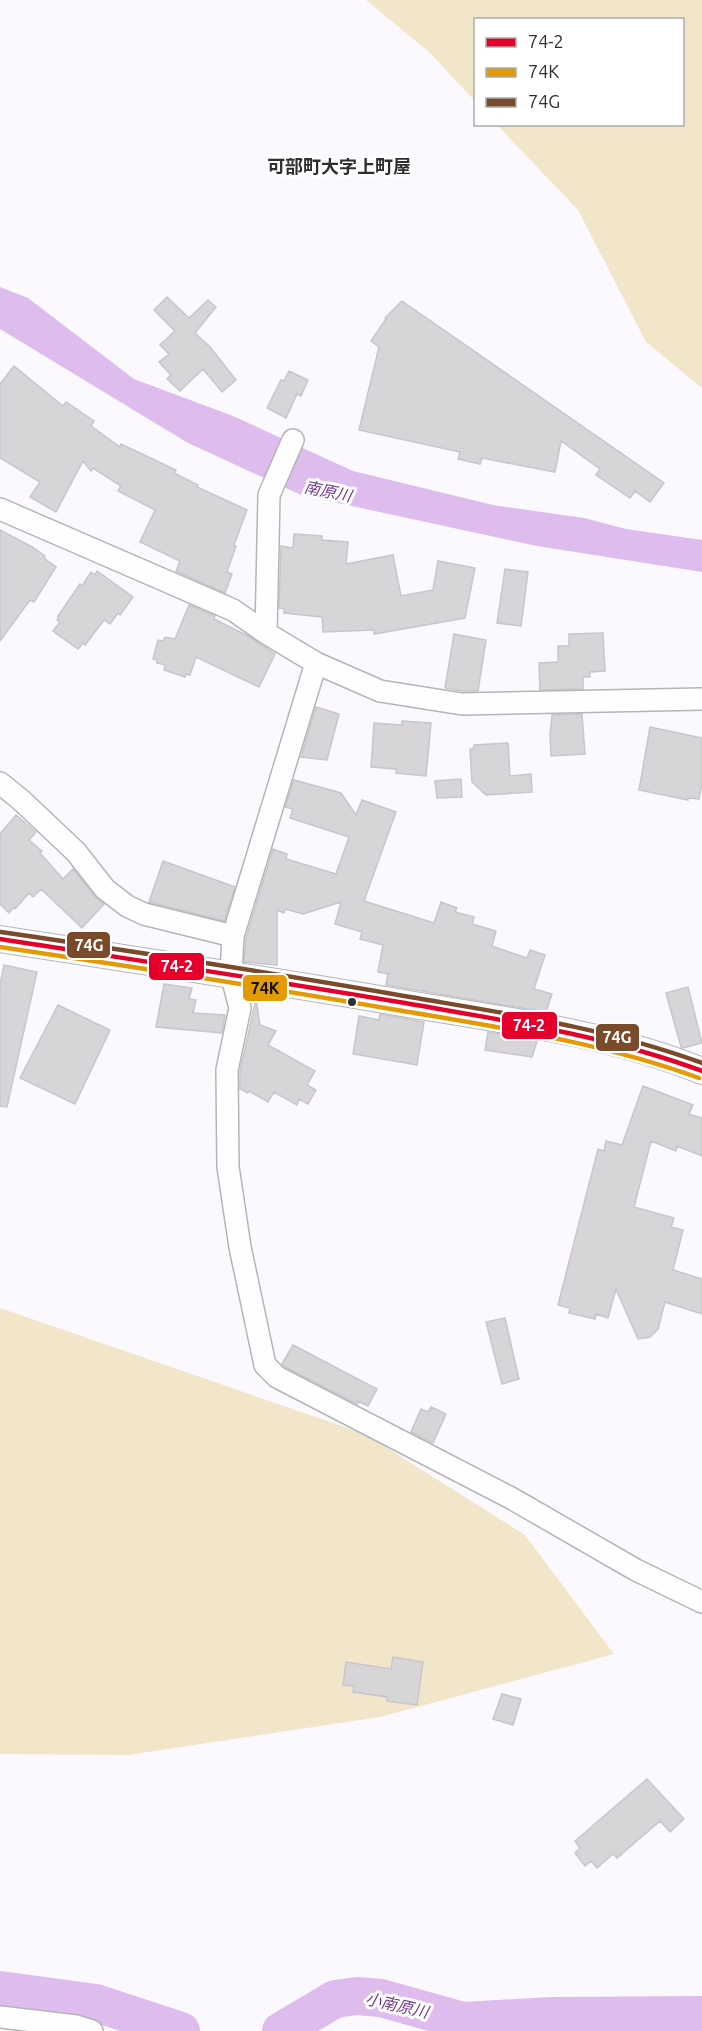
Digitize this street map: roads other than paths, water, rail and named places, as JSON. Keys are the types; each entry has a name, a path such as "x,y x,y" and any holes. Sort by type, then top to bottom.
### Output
{"main road":[{"path":"0,939 231,974 549,1027 620,1044 702,1071"}],"street":[{"path":"266,633 269,495 293,440"},
{"path":"0,509 233,609 266,633 316,663 380,691 462,704 702,699"},
{"path":"316,663 233,936 231,974 240,1008 227,1070 228,1167 240,1246 265,1365 277,1377 511,1498 636,1569 702,1602"},
{"path":"0,783 76,852 105,889 127,906 144,914 233,936"},
{"path":"0,2017 76,2026 92,2031"}],"water":[{"name":"南原川","path":"0,287 28,298 134,379 233,416 353,471 493,505 584,518 626,529 702,540 702,572 537,546 301,495 188,443 0,329"}],"waterway":[{"name":"小南原川","path":"0,1990 96,2003 181,2031"},
{"name":"小南原川","path":"281,2031 335,1999 357,1996 381,1998 463,2021 553,2016 702,2015"}],"district":[{"name":"可部町大字上町屋","path":"339,166"}]}
